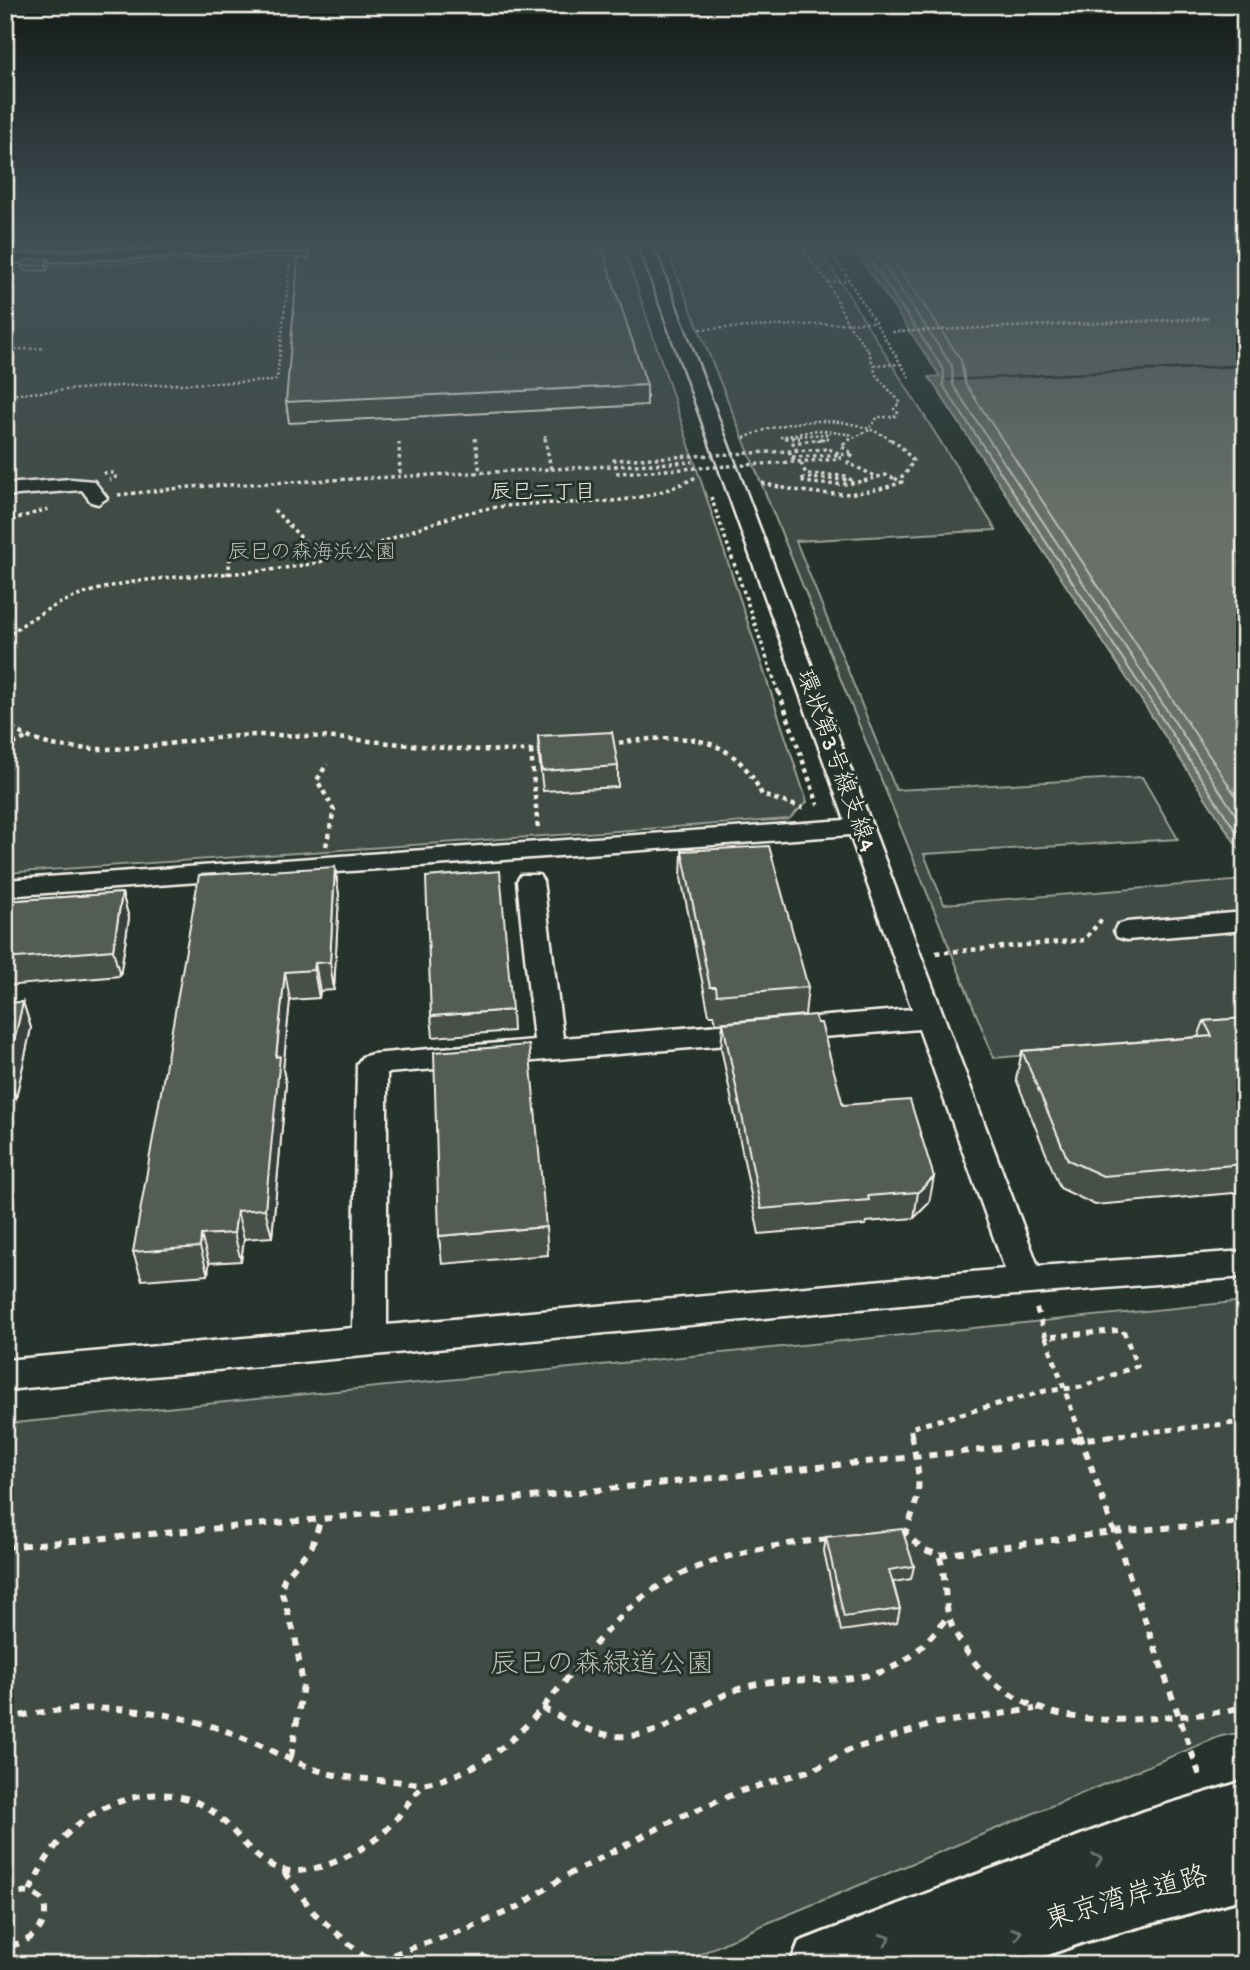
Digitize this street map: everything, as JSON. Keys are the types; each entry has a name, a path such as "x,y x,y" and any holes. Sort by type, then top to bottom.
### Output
{"highway":[{"path":"822,1965 1145,1842 1224,1799"},
{"name":"東京湾岸道路","path":"930,1965 1087,1909 1245,1867"}],"street":[{"name":"環状第3号線支線4","path":"678,332 1031,1294"},
{"path":"5,490 88,485 98,498"},
{"path":"5,888 858,827"},
{"path":"530,881 550,1049"},
{"path":"1120,923 1245,921"},
{"path":"370,1339 373,1065 928,1018"},
{"path":"5,1375 370,1339 1031,1294 1245,1264"}],"path":[{"path":"5,395 117,386 205,386 274,381 278,377 283,332"},
{"path":"853,454 841,446 854,435 870,429 878,417 894,417 898,413 894,409 900,402 876,375 874,365 854,332"},
{"path":"880,332 909,377"},
{"path":"891,332 931,332"},
{"path":"5,350 45,348"},
{"path":"874,365 901,364"},
{"path":"744,438 775,426 803,422 870,429 905,446 913,461 905,475 896,479"},
{"path":"797,451 793,443 828,438 827,434 811,434 787,440 781,437 817,430 854,435"},
{"path":"545,435 551,469"},
{"path":"475,438 480,473"},
{"path":"399,442 400,477"},
{"path":"829,449 841,456 835,461 618,473 614,460 789,452 797,451 829,449"},
{"path":"789,452 795,463"},
{"path":"792,457 853,454"},
{"path":"853,454 848,463 877,477"},
{"path":"666,457 670,470"},
{"path":"5,522 98,498 190,488 694,462"},
{"path":"762,483 807,494 858,495 902,482 886,475 841,485 810,483 800,481 804,478 851,480 846,477 806,474 801,463"},
{"path":"5,638 34,615 67,598 152,578 278,571 324,561 463,513 512,505 615,505 679,488 698,476"},
{"path":"709,489 818,804"},
{"path":"274,510 324,561"},
{"path":"228,575 230,559"},
{"path":"5,722 43,744 90,750 258,735 350,738 472,752 543,750"},
{"path":"5,748 27,737"},
{"path":"604,744 661,737 708,741 748,763 762,795 811,811"},
{"path":"531,751 539,836"},
{"path":"325,850 334,810 317,780 327,764"},
{"path":"936,953 1084,940 1101,919 1120,923"},
{"path":"1031,1294 1112,1532 1179,1715 1224,1799"},
{"path":"1046,1338 1123,1330 1138,1366 1081,1387 1045,1391 909,1428 920,1478 915,1508 902,1533 922,1549 939,1555 1112,1532 1245,1522"},
{"path":"5,1547 321,1519 1245,1422"},
{"path":"291,1757 303,1685 295,1636 281,1590 284,1579 312,1546 321,1519"},
{"path":"5,1719 39,1710 96,1707 172,1716 206,1724 315,1769 353,1778 425,1784 468,1769 521,1736 616,1622 655,1588 746,1552 784,1543 835,1538"},
{"path":"939,1555 946,1580 948,1617 975,1667 1011,1696 1036,1709 1057,1716 1105,1721 1245,1706"},
{"path":"542,1709 594,1731 624,1736 650,1734 668,1729 704,1706 766,1682 861,1676 888,1668 914,1653 948,1617"},
{"path":"284,1871 314,1913 367,1964 472,1927 518,1907 562,1878 668,1823 741,1791 815,1769 849,1750 937,1723 1001,1711 1036,1709"},
{"path":"30,1891 46,1860 63,1837 113,1804 152,1794 178,1796 204,1805 226,1822 260,1860 284,1871 300,1871 368,1847 390,1827 425,1784"},
{"path":"5,1898 18,1891 30,1891 38,1894 45,1903 41,1928 23,1944 5,1946"}],"green space":[{"name":"辰巳の森海浜公園","path":"5,332 652,332 807,802 789,819 5,873"},
{"path":"700,332 872,332 996,530 796,541 896,790 1142,777 1178,839 924,854 944,904 1245,880 1245,1036 994,1058"},
{"name":"辰巳の森緑道公園","path":"1245,1301 1245,1732 1221,1736 758,1927 678,1965 5,1965 5,1424"}],"water":[{"path":"910,332 1245,332 1245,858 929,377 940,376"}],"pier":[{"path":"1245,364 1245,367 948,381 945,379"}],"building":[{"path":"292,332 629,332 647,385 286,402"},
{"path":"612,732 618,766 542,771 538,736"},
{"path":"769,846 808,987 717,995 716,987 710,987 682,851"},
{"path":"335,867 330,962 315,963 314,970 285,972 265,1209 237,1211 234,1233 201,1235 200,1247 133,1252 199,875"},
{"path":"500,871 512,1010 431,1016 426,877"},
{"path":"122,893 113,950 5,959 5,901"},
{"path":"23,1002 7,1072 5,1072 5,1003"},
{"path":"815,1015 817,1023 821,1023 843,1105 910,1100 934,1177 918,1192 868,1196 869,1200 761,1209 723,1023"},
{"path":"1245,1018 1245,1164 1103,1176 1068,1160 1022,1051 1212,1036 1204,1021"},
{"path":"529,1045 546,1227 439,1236 434,1052"},
{"path":"902,1529 914,1566 889,1570 900,1609 844,1617 826,1537"}],"district":[{"name":"辰巳二丁目","path":"543,494"}]}
